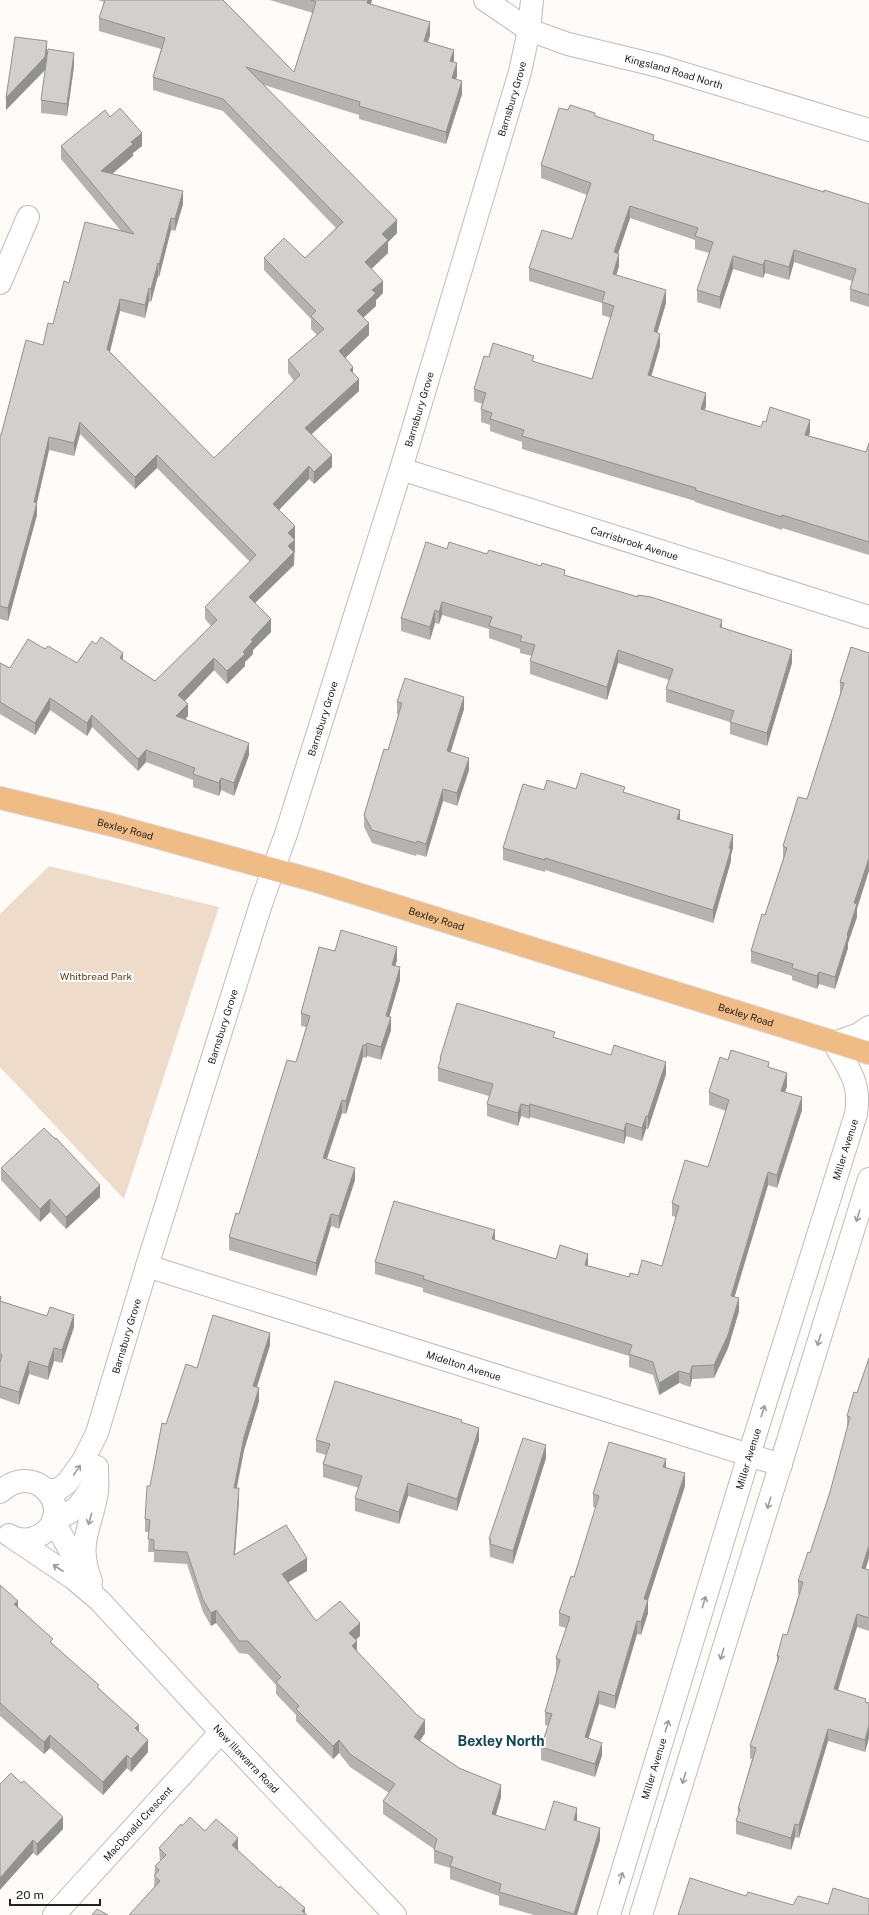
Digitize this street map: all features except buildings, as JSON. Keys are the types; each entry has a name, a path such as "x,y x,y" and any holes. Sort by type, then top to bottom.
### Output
{"main road":[{"name":"Bexley Road","path":"0,798 112,824 274,869 869,1053"}],"street":[{"name":"Kingsland Road North","path":"485,0 529,30 568,44 659,66 869,130"},
{"name":"Barnsbury Grove","path":"0,1492 17,1482 57,1490 67,1483 83,1461 97,1433 147,1266 261,904 274,869 401,469 520,72 529,30 532,0"},
{"path":"0,283 28,217"},
{"name":"Carrisbrook Avenue","path":"401,469 869,617"},
{"path":"834,1043 859,1034 869,1027"},
{"name":"Miller Avenue","path":"610,1915 749,1455 856,1114 858,1096 856,1086 834,1043"},
{"path":"641,1915 869,1179"},
{"name":"Midelton Avenue","path":"147,1266 781,1466"},
{"name":"Barnsbury Grove","path":"54,1518 71,1512 80,1504 94,1482 97,1467 97,1433"},
{"path":"97,1467 97,1492 85,1536 84,1551 89,1576 100,1601"},
{"path":"0,1470 40,1486 54,1505 54,1518 47,1530 37,1537 22,1540 6,1532"},
{"name":"New Illawarra Road","path":"54,1518 100,1601"},
{"name":"New Illawarra Road","path":"6,1532 73,1578 100,1601 221,1732 395,1915"},
{"name":"MacDonald Crescent","path":"54,1915 221,1732"}],"green space":[{"name":"Whitbread Park","path":"49,866 219,907 124,1199 0,1067 0,914"}],"district":[{"name":"Bexley North","path":"501,1741"}]}
